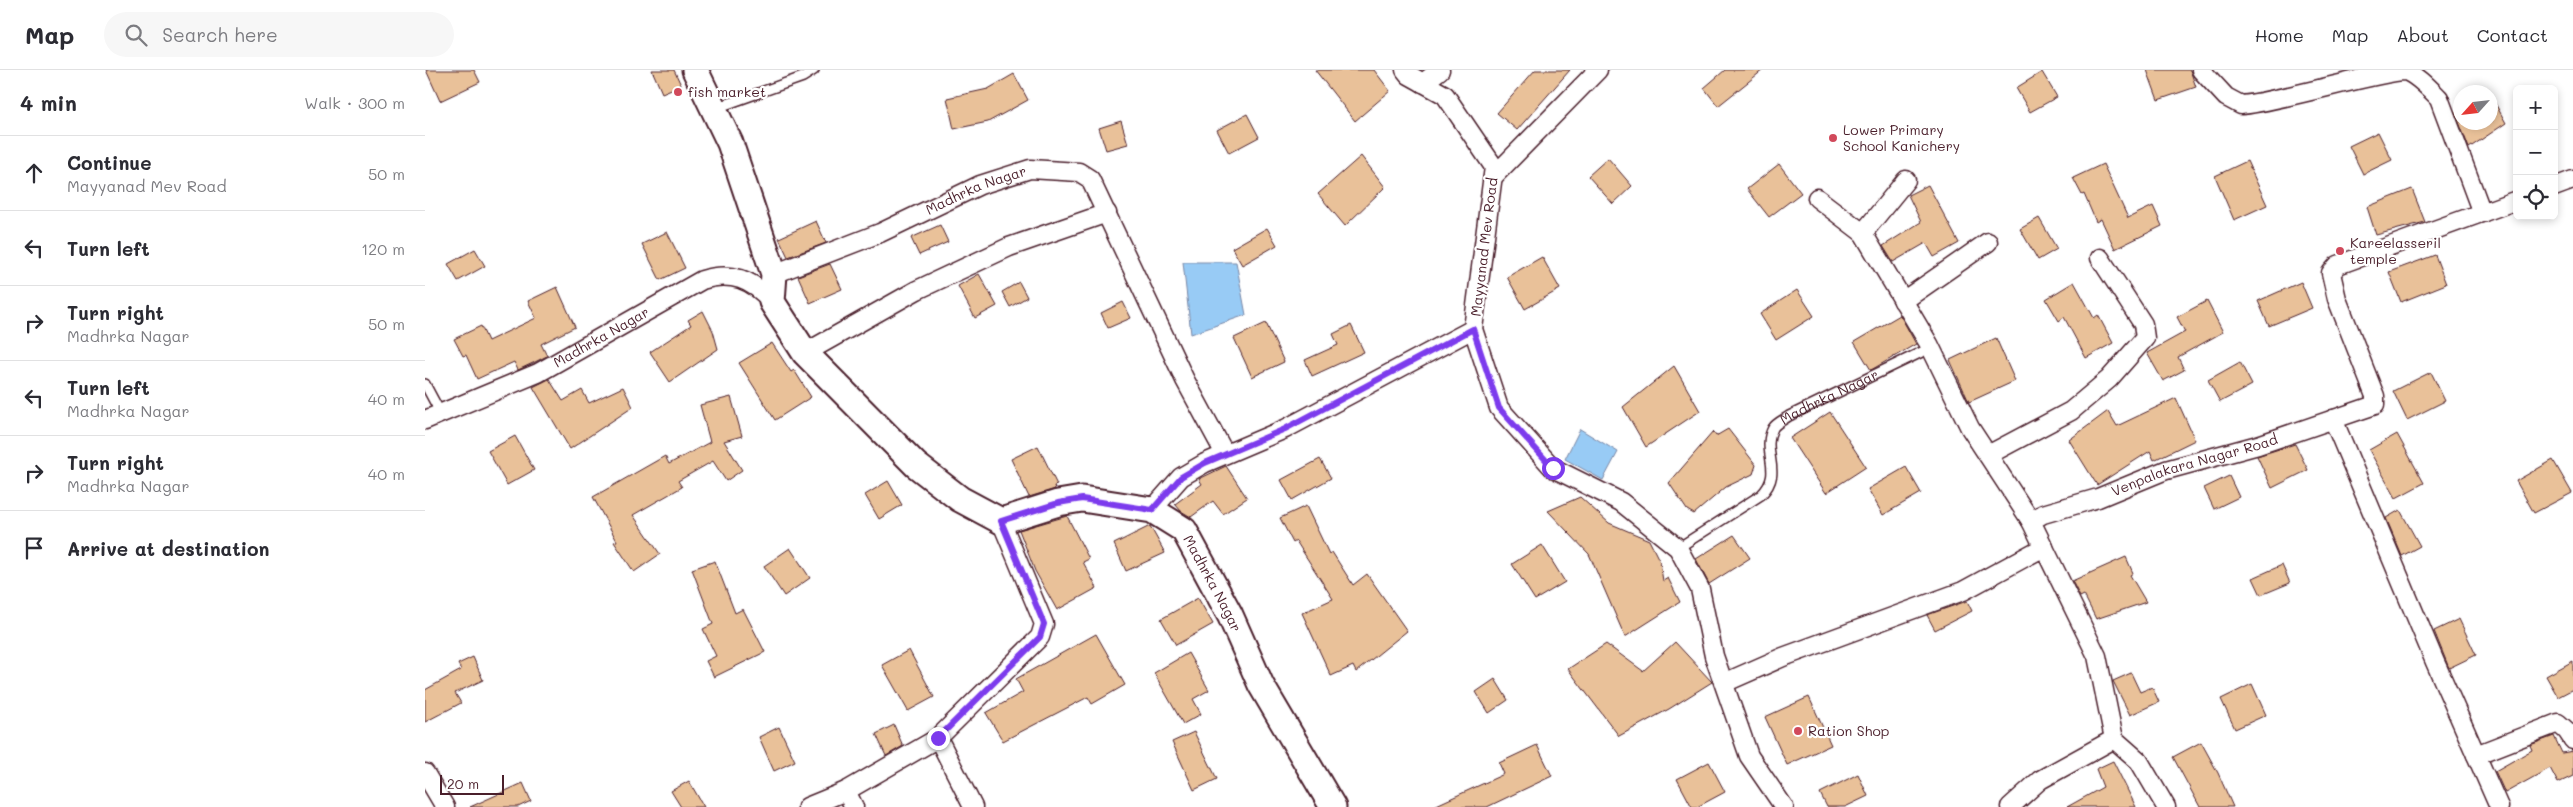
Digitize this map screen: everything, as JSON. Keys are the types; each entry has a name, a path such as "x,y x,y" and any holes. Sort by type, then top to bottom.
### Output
{"street":[{"path":"695,70 730,143 774,274 771,302"},
{"name":"Mayyanad Mev Road","path":"1405,70 1409,75 1445,95 1494,167 1473,329 1499,408 1553,468 1621,502 1678,548"},
{"path":"1423,83 1440,70"},
{"path":"1493,177 1598,70"},
{"path":"2201,70 2226,97 2241,105 2377,72 2405,70 2426,85 2439,98 2482,213"},
{"name":"Madhrka Nagar","path":"774,274 880,233 981,185 1030,169 1079,172 1090,179 1185,380 1225,454"},
{"path":"1863,233 1906,180"},
{"path":"2558,186 2573,180"},
{"path":"1817,198 1863,233 1929,346 1970,428 2031,521 2097,656 2114,738 2139,761 2166,807"},
{"name":"Venpalakara Nagar Road","path":"2031,521 2043,514 2098,498 2166,470 2258,445 2375,405 2375,396 2337,299 2331,272 2338,265 2513,201"},
{"path":"805,354 917,290 1009,247 1107,213"},
{"path":"1903,301 1988,242"},
{"path":"1988,455 2071,411 2109,379 2145,338 2143,324 2100,258"},
{"name":"Madhrka Nagar","path":"433,417 538,373 702,280 720,274 758,286 771,302 805,354 916,464 960,499 1001,521 1058,503 1082,499 1152,510 1184,530 1229,614 1261,685 1333,807"},
{"path":"1152,510 1181,477 1225,454 1285,429 1473,329"},
{"path":"2333,420 2499,807"},
{"path":"807,807 847,791 938,738 1040,637 1044,624 1001,521"},
{"path":"1724,682 1783,657 1963,591 2044,547"},
{"path":"1678,548 1700,589 1714,656 1749,756 1783,807"},
{"path":"2476,755 2565,720 2567,731 2573,740"},
{"path":"938,738 973,807"},
{"path":"2010,807 2039,780 2114,738"},
{"path":"425,773 445,807"},
{"path":"847,791 854,807"}],"lane":[{"path":"713,109 803,77 814,70"},
{"name":"Madhrka Nagar","path":"1678,548 1761,495 1769,487 1773,475 1768,443 1774,427 1789,416 1929,346"},
{"path":"425,384 433,417"}],"water":[{"path":"1183,262 1236,262 1246,315 1191,334"},
{"path":"1580,429 1618,452 1603,480 1565,459"}],"building":[{"path":"426,70 474,70 480,82 440,101"},
{"path":"652,70 674,70 681,85 662,93"},
{"path":"1315,70 1374,70 1390,91 1355,121"},
{"path":"1535,70 1570,70 1517,130 1497,113"},
{"path":"1725,70 1763,70 1718,106 1704,88"},
{"path":"2147,70 2190,70 2196,87 2158,100"},
{"path":"2042,72 2057,97 2030,112 2016,88"},
{"path":"1014,74 1028,100 988,122 954,129 947,98 988,89"},
{"path":"2498,109 2506,123 2498,128"},
{"path":"1247,114 1259,137 1229,153 1217,130"},
{"path":"1121,121 1128,144 1106,150 1099,128"},
{"path":"2462,130 2496,130 2469,148"},
{"path":"2378,132 2392,160 2363,174 2349,146"},
{"path":"1361,156 1385,187 1345,226 1318,194"},
{"path":"1608,158 1632,186 1613,204 1588,176"},
{"path":"2247,161 2267,205 2234,220 2215,176"},
{"path":"1779,164 1801,193 1769,217 1747,189"},
{"path":"2103,164 2128,218 2153,206 2162,226 2115,249 2101,219 2096,222 2084,194 2082,195 2073,178"},
{"path":"1928,185 1959,243 1934,257 1926,243 1893,262 1883,246 1921,222 1908,195"},
{"path":"2412,189 2425,222 2376,235 2367,207"},
{"path":"2039,218 2057,249 2038,260 2020,229"},
{"path":"816,221 826,243 788,257 779,238"},
{"path":"940,225 948,242 919,255 911,238"},
{"path":"1267,228 1277,245 1242,265 1232,248"},
{"path":"667,232 685,268 660,280 642,244"},
{"path":"475,249 485,266 458,281 448,264"},
{"path":"2435,255 2446,284 2401,302 2389,272"},
{"path":"1542,257 1560,289 1525,309 1507,277"},
{"path":"830,264 842,289 810,303 798,276"},
{"path":"979,274 997,306 975,318 958,286"},
{"path":"1019,282 1027,297 1010,307 1002,292"},
{"path":"2074,282 2094,318 2098,315 2113,343 2086,358 2064,317 2059,321 2046,299"},
{"path":"2301,282 2312,308 2269,326 2258,301"},
{"path":"557,287 575,327 541,344 547,356 518,370 514,362 477,379 466,355 463,356 454,339 481,326 488,341 536,318 528,301"},
{"path":"1797,290 1814,316 1776,340 1760,314"},
{"path":"2207,301 2223,332 2178,357 2184,370 2163,381 2147,353 2185,332 2177,317"},
{"path":"1123,302 1131,318 1108,328 1101,313"},
{"path":"703,311 713,331 718,349 670,382 650,352 691,325 688,320"},
{"path":"1900,315 1916,344 1871,370 1854,342"},
{"path":"1266,323 1284,362 1252,377 1234,338"},
{"path":"1351,325 1364,352 1312,376 1305,360 1338,345 1333,334"},
{"path":"1996,338 2015,381 1969,402 1950,360"},
{"path":"772,343 791,372 794,370 811,397 775,420 739,363"},
{"path":"2240,362 2252,385 2220,402 2208,380"},
{"path":"1674,366 1700,411 1646,447 1623,407"},
{"path":"2431,372 2445,401 2407,420 2393,391"},
{"path":"549,379 563,401 582,390 589,403 623,387 633,407 570,449 533,387"},
{"path":"731,397 742,436 724,441 742,470 726,481 713,461 678,481 682,487 633,515 660,554 634,572 614,542 617,541 593,497 665,456 669,464 710,442 700,405"},
{"path":"2176,398 2195,440 2154,460 2150,451 2097,485 2069,440 2108,411 2117,426"},
{"path":"1830,412 1866,467 1826,493 1790,438"},
{"path":"1728,429 1756,465 1753,474 1726,487 1694,514 1687,510 1669,483 1713,432 1716,436"},
{"path":"2397,434 2424,483 2396,498 2369,450"},
{"path":"515,436 534,470 507,485 488,451"},
{"path":"2295,444 2308,470 2272,488 2257,456"},
{"path":"1038,446 1057,485 1054,486 1055,489 1029,497 1011,459"},
{"path":"1320,459 1331,478 1292,500 1281,480"},
{"path":"2553,460 2572,493 2534,513 2516,481"},
{"path":"1226,466 1247,498 1223,514 1213,501 1191,517 1181,511 1175,504 1202,484 1199,479"},
{"path":"1906,467 1921,493 1883,515 1868,489"},
{"path":"2229,476 2239,497 2214,509 2204,488"},
{"path":"888,481 902,505 879,519 865,495"},
{"path":"1580,497 1609,523 1649,540 1660,562 1663,581 1668,578 1680,602 1625,637 1589,554 1548,511"},
{"path":"1306,506 1329,554 1332,552 1353,585 1367,574 1407,631 1356,672 1353,666 1331,676 1302,613 1333,599 1296,541 1293,543 1280,518"},
{"path":"2400,510 2420,546 2402,556 2386,518"},
{"path":"1067,516 1089,559 1083,562 1097,588 1057,610 1035,571 1019,530"},
{"path":"1150,526 1165,553 1126,571 1114,544"},
{"path":"1734,535 1750,558 1709,584 1696,559"},
{"path":"1542,545 1565,582 1535,600 1512,564"},
{"path":"790,548 810,578 784,596 764,566"},
{"path":"2126,557 2133,573 2130,575 2146,602 2096,619 2084,595 2080,597 2072,581"},
{"path":"715,561 735,613 743,609 765,652 714,677 706,661 716,656 703,629 713,624 692,569"},
{"path":"2282,565 2290,583 2261,595 2253,578"},
{"path":"1198,598 1213,624 1176,645 1161,619"},
{"path":"1967,601 1972,611 1935,630 1927,615"},
{"path":"2459,619 2476,655 2449,668 2434,631"},
{"path":"1096,634 1125,685 1092,704 1088,697 1003,741 986,713 1023,692 1016,679"},
{"path":"1675,642 1712,682 1669,709 1619,736 1568,669 1606,644 1643,671"},
{"path":"909,650 934,697 908,711 882,665"},
{"path":"1188,653 1209,690 1193,699 1201,714 1183,724 1154,673"},
{"path":"473,657 483,680 455,693 461,703 425,722 425,690 461,670 458,664"},
{"path":"2573,661 2573,689 2558,697 2546,676"},
{"path":"2131,673 2140,692 2152,687 2159,702 2130,715 2113,681"},
{"path":"1495,679 1508,700 1489,713 1476,692"},
{"path":"2252,684 2266,715 2235,729 2221,699"},
{"name":"Ration Shop","path":"1809,697 1831,745 1787,765 1765,717"},
{"path":"894,725 903,746 886,756 876,734"},
{"path":"779,727 795,761 774,771 759,737"},
{"path":"1194,732 1217,779 1194,790 1172,742"},
{"path":"2554,736 2562,753 2573,751 2573,776 2558,783 2550,768 2505,793 2495,771 2532,750 2530,745"},
{"path":"2201,742 2218,773 2233,807 2200,807 2173,757"},
{"path":"1537,745 1552,776 1487,807 1432,807 1504,774 1499,763"},
{"path":"2113,761 2136,807 2067,807 2103,787 2096,769"},
{"path":"1709,762 1725,792 1697,807 1692,807 1677,779"},
{"path":"1858,774 1868,796 1845,807 1827,807 1820,793"},
{"path":"689,781 704,807 681,807 671,791"},
{"path":"523,783 531,801 518,807 470,807"}],"place":[{"name":"fish market","path":"678,92"},
{"name":"Lower Primary School Kanichery","path":"1833,138"},
{"name":"Kareelasseril temple","path":"2340,251"},
{"name":"Ration Shop","path":"1798,731"}],"route":[{"path":"938,738 1040,637 1044,624 1001,521 1058,503 1082,499 1152,510 1181,477 1205,463 1285,429 1428,355 1473,329 1499,408 1553,468"}]}
